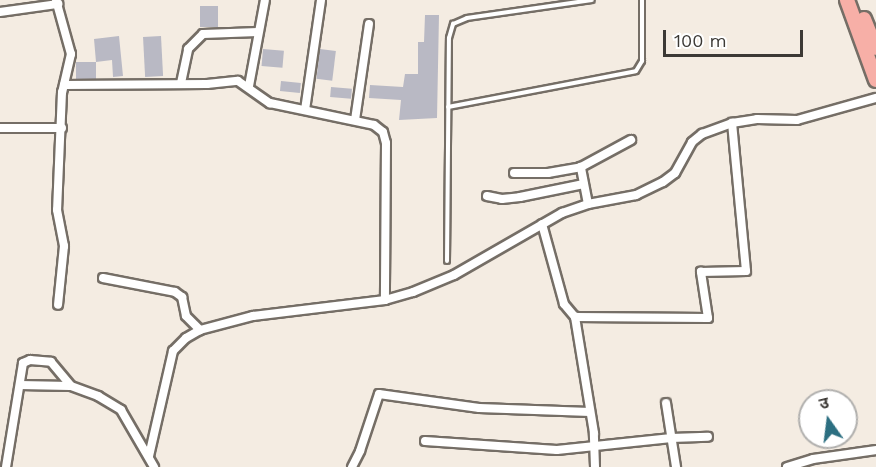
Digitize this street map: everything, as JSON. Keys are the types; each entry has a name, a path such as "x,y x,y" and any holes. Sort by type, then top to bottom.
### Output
{"main road":[{"path":"847,0 876,80"},
{"path":"857,0 876,48"}],"street":[{"path":"249,86 265,0"},
{"path":"305,110 321,0"},
{"path":"0,12 57,2 71,54 64,86 57,210 64,246 58,305"},
{"path":"355,120 369,24"},
{"path":"181,83 188,49 204,34 258,32"},
{"path":"64,86 207,84 232,81 249,86 263,101 374,125 385,137 385,300"},
{"path":"149,456 173,351 186,338 200,330 253,316 385,300 414,292 454,275 542,224 588,204 636,195 663,182 675,173 697,137 732,123 757,119 797,120 876,98"},
{"path":"574,317 708,318 701,272 746,272 732,123"},
{"path":"0,128 62,128"},
{"path":"514,173 548,173 581,167 631,140"},
{"path":"581,167 588,204"},
{"path":"487,196 502,199 520,197 584,184"},
{"path":"542,224 564,304 574,317 590,412 595,467"},
{"path":"103,278 175,292 182,297 186,316 200,330"},
{"path":"6,467 23,363 30,360 51,362 71,386"},
{"path":"20,385 71,386 98,396 121,410 154,467"},
{"path":"352,467 360,451 379,394 479,408 590,412"},
{"path":"666,403 676,467"},
{"path":"425,441 557,450 594,448 671,438 708,437"},
{"path":"787,467 813,459 876,450"}],"lane":[{"path":"447,261 449,38 453,24 467,18 592,0"},
{"path":"448,107 636,71 642,61 642,0"}],"building":[{"path":"200,6 218,6 218,27 200,27"},
{"path":"425,15 439,15 437,118 399,120 401,100 369,98 370,85 403,87 405,74 418,74 418,42 424,42"},
{"path":"119,36 123,76 113,77 112,60 96,62 94,39"},
{"path":"161,36 163,76 145,77 143,37"},
{"path":"263,49 284,51 282,68 262,66"},
{"path":"320,49 336,51 332,81 316,79"},
{"path":"76,62 96,62 96,79 76,79"},
{"path":"281,81 301,83 300,93 280,91"},
{"path":"331,87 352,89 351,99 330,97"}]}
